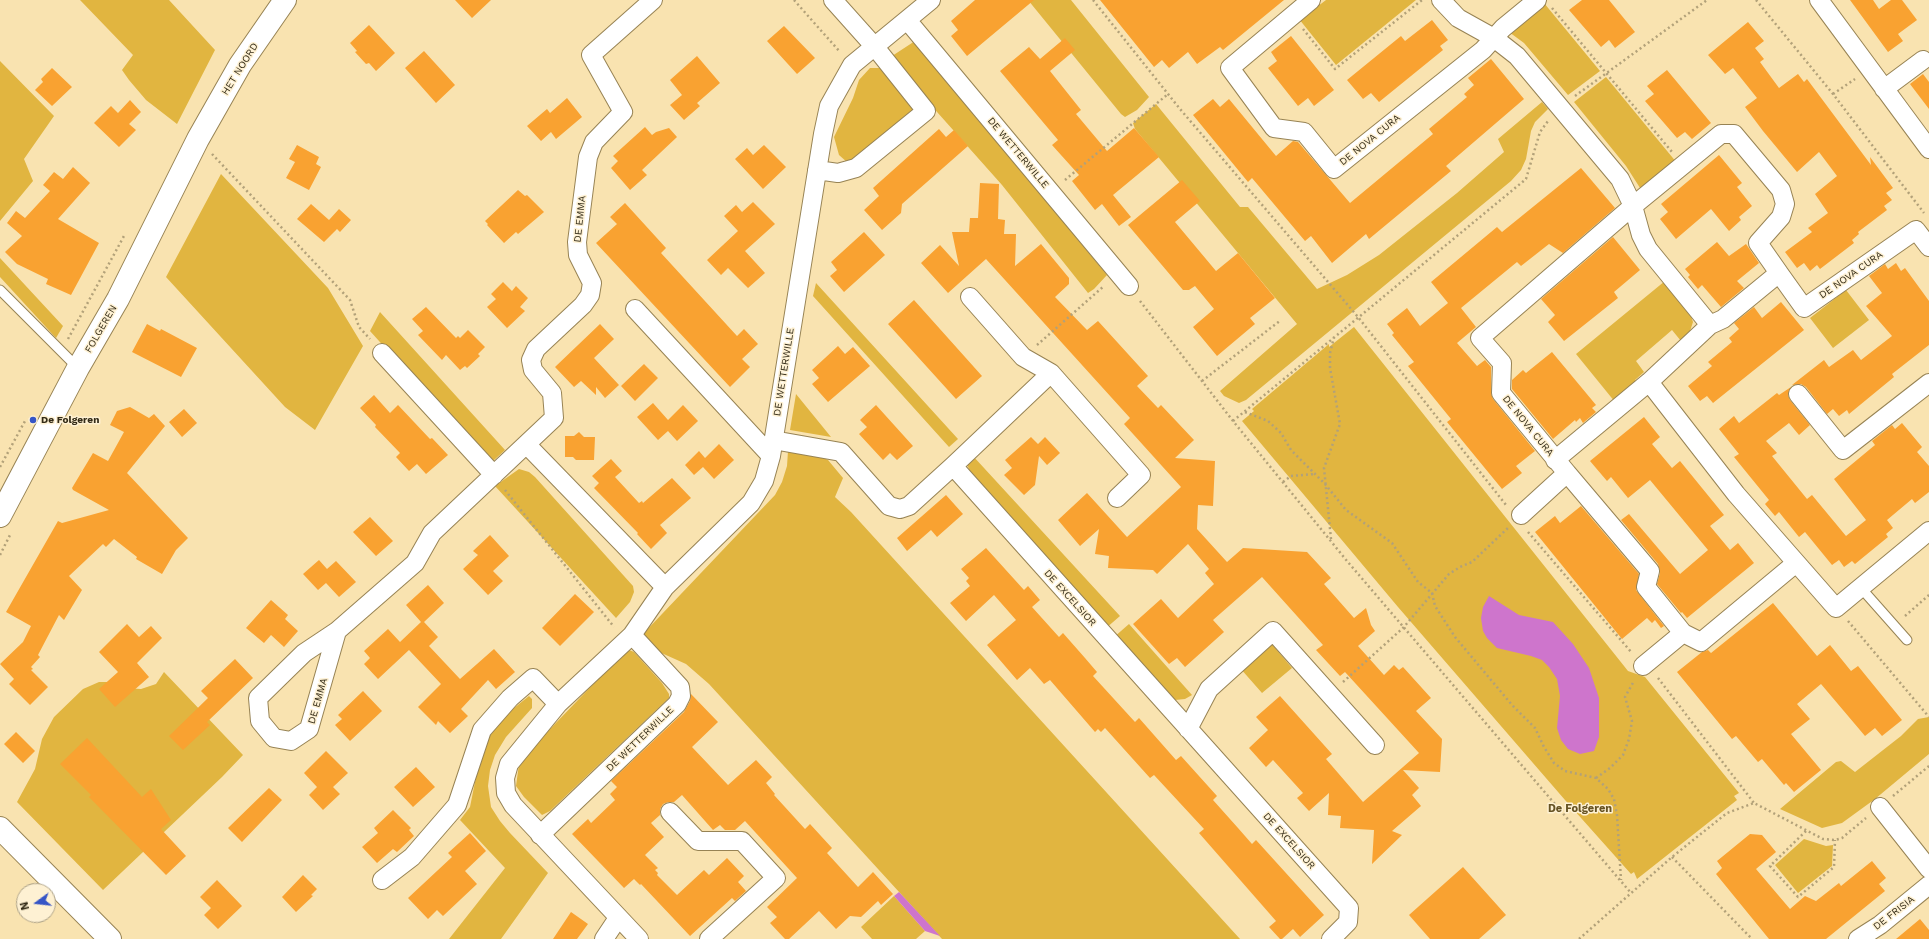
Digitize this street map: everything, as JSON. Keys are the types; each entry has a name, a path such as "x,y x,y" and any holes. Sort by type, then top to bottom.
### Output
{"main road":[{"name":"HET NOORD","path":"198,139 240,65 284,0"},
{"name":"FOLGEREN","path":"0,516 78,368 118,299 198,139"},
{"path":"0,828 110,939"}],"street":[{"name":"DE EMMA","path":"337,631 309,729 292,741 274,738 260,721 258,698 304,653 337,631 415,563 432,533 554,418 552,393 534,370 531,360 536,349 583,305 590,295 592,283 578,254 577,242 588,157 594,142 623,112 591,55 653,0"},
{"path":"816,170 838,173 856,168 926,111 875,47 833,0"},
{"name":"DE WETTERWILLE","path":"639,939 513,805 506,793 505,778 509,764 558,704 629,638 666,587 751,503 764,481 772,448 816,170 829,106 852,66 931,0"},
{"name":"DE NOVA CURA","path":"1311,0 1230,68 1274,128 1304,132 1334,169 1483,50 1494,38 1543,3"},
{"path":"1441,0 1458,18 1494,38 1517,56 1620,179 1633,206 1641,235 1648,249 1710,325"},
{"path":"1819,0 1929,149"},
{"name":"DE WETTERWILLE","path":"907,20 1124,280"},
{"path":"1884,88 1926,58"},
{"name":"DE NOVA CURA","path":"1796,563 1701,642 1683,633 1646,587 1650,571 1561,467 1501,393 1502,363 1480,338 1633,206 1720,134 1734,134 1781,190 1785,204 1781,217 1758,243 1804,308 1916,230 1929,247"},
{"name":"DE NOVA CURA","path":"1519,517 1561,467 1649,382 1710,325 1722,319 1780,273"},
{"path":"970,297 1024,357 1051,373 1141,475 1117,498"},
{"path":"635,309 772,448 841,452 889,506 900,509 909,506 1051,373"},
{"path":"382,353 494,475"},
{"path":"1649,382 1736,494 1836,608 1929,531"},
{"path":"1798,394 1843,450 1929,383"},
{"path":"527,445 666,587"},
{"name":"DE EXCELSIOR","path":"953,466 1349,908 1348,922 1331,939"},
{"path":"1188,729 1209,689 1272,632 1375,745"},
{"path":"1643,666 1683,633"},
{"name":"DE WETTERWILLE","path":"540,835 677,704 681,696 680,687 629,638"},
{"path":"382,880 412,857 457,805 482,730 510,698 533,678 558,704"},
{"path":"1880,807 1929,868"},
{"path":"670,812 698,841 742,841 776,878 709,939"},
{"name":"DE FRISIA","path":"1858,939 1880,925 1929,885"},
{"path":"604,939 618,918"}],"lane":[{"path":"0,290 78,368"},
{"path":"1861,588 1907,640"}],"path":[{"path":"794,0 852,66"},
{"path":"1093,0 1168,94 1358,317 1519,517 1643,666 1652,671 1754,803 1823,840 1835,840 1842,838 1929,766"},
{"path":"1292,16 1335,69 1422,0"},
{"path":"1232,421 1526,179 1540,132 1559,108 1707,0"},
{"path":"1756,0 1833,94 1924,214"},
{"path":"1543,3 1605,73 1682,165"},
{"path":"1833,94 1870,68"},
{"path":"1050,192 1168,94"},
{"path":"198,139 350,300 359,327 382,353"},
{"path":"61,352 125,235"},
{"path":"1024,357 1124,280 1232,421 1403,628 1631,893"},
{"path":"1202,381 1282,320"},
{"path":"1331,540 1324,484 1324,468 1340,424 1330,368 1330,353 1334,336"},
{"path":"1244,412 1268,421 1281,433 1291,450 1315,474 1346,510 1392,543 1418,582 1432,592 1435,606 1455,637 1505,697 1535,728 1554,763 1564,771 1596,778 1608,788 1614,799 1617,815 1621,881"},
{"path":"0,467 28,415"},
{"path":"1283,482 1291,476 1315,474"},
{"path":"494,475 629,638"},
{"path":"1329,694 1403,628 1432,592 1449,574 1460,566 1472,562 1519,517"},
{"path":"1894,626 1929,595"},
{"path":"1836,608 1929,717"},
{"path":"1596,778 1610,768 1623,755 1629,739 1632,721 1625,697 1643,666"},
{"path":"1579,939 1672,857 1727,813 1754,803"},
{"path":"1806,831 1770,866 1798,897 1834,867 1835,840"},
{"path":"1672,857 1752,939"}],"shaded area":[{"path":"80,0 169,0 215,50 177,124 146,100 129,80 122,70 133,55"},
{"path":"1028,0 1071,0 1149,97 1137,110 1125,117 1121,114"},
{"path":"1326,0 1416,0 1336,65 1299,19"},
{"path":"1544,3 1600,71 1568,95 1524,43 1509,32"},
{"path":"915,41 1107,275 1094,289 1088,293 1002,185 889,58"},
{"path":"0,61 54,116 24,159 33,181 0,221"},
{"path":"870,68 883,68 916,109 858,159 848,163 839,155 834,137 853,98 859,80"},
{"path":"1606,77 1677,163 1642,191 1626,166 1574,102"},
{"path":"1542,102 1548,109 1535,122 1531,131 1526,159 1521,170 1511,181 1246,400 1239,403 1224,396 1220,391 1297,324 1135,129 1133,123 1156,104 1240,207 1248,207 1317,289 1347,275 1379,255 1457,193 1504,152 1498,139"},
{"path":"221,174 328,288 363,346 315,430 285,407 166,277"},
{"path":"0,258 63,326 56,338 0,277"},
{"path":"1665,281 1690,313 1693,322 1690,331 1681,341 1672,330 1636,361 1644,372 1635,380 1638,383 1615,402 1576,354"},
{"path":"816,283 958,439 949,447 813,296"},
{"path":"1846,290 1869,320 1833,348 1810,318"},
{"path":"380,312 505,450 493,461 479,452 370,331"},
{"path":"1354,327 1628,671 1645,677 1739,793 1734,796 1737,800 1637,879 1634,872 1631,874 1565,800 1398,607 1242,421 1254,411 1252,409 1329,344 1329,347"},
{"path":"796,394 831,437 790,430"},
{"path":"788,451 816,454 828,460 843,478 835,497 851,512 1240,939 942,939 709,684 686,664 657,651 643,634 775,495 782,482 787,466"},
{"path":"973,456 1120,616 1105,629 972,477 967,464"},
{"path":"519,469 529,472 535,477 633,586 634,592 630,602 616,618 495,486"},
{"path":"1489,596 1519,615 1553,622 1573,644 1589,668 1599,698 1599,737 1594,751 1580,754 1568,749 1561,740 1557,728 1560,696 1557,679 1549,667 1542,660 1497,648 1487,638 1483,631 1481,618 1483,607"},
{"path":"1129,624 1192,695 1185,699 1175,700 1113,638"},
{"path":"1270,642 1292,668 1262,693 1240,668"},
{"path":"627,649 634,652 662,683 669,694 669,698 550,811 542,815 524,797 516,786 519,764 527,753"},
{"path":"164,672 243,755 222,777 103,890 17,802 35,769 42,739 54,717 83,689 99,682 112,682 123,688 141,689 156,684"},
{"path":"529,696 532,699 532,708 506,737 495,755 490,770 488,786 491,807 500,821 548,873 501,939 449,939 505,868 460,820 470,807 483,742 503,717"},
{"path":"1929,717 1929,754 1875,799 1842,823 1822,828 1780,809 1836,762 1841,761 1855,772 1901,736 1918,719"},
{"path":"1804,839 1826,846 1833,845 1832,866 1798,893 1775,865"},
{"path":"899,892 940,936 925,931 894,896"},
{"path":"894,896 925,931 916,939 872,939 861,927"}],"building":[{"path":"455,0 491,0 472,18"},
{"path":"975,0 1034,0 967,56 951,36 958,30 951,21"},
{"path":"1100,0 1284,0 1223,50 1220,47 1197,64 1188,52 1169,68 1162,60 1154,67"},
{"path":"1582,0 1609,0 1635,32 1615,48 1609,40 1601,47 1569,10"},
{"path":"1850,0 1873,0 1879,9 1891,0 1902,0 1917,20 1898,34 1903,41 1888,52"},
{"path":"1432,20 1448,40 1440,46 1443,50 1379,102 1371,93 1363,99 1347,80 1401,36 1405,41"},
{"path":"1748,22 1764,41 1755,48 1764,59 1760,62 1779,88 1798,74 1804,82 1807,79 1871,165 1870,157 1893,188 1886,193 1892,200 1884,206 1887,210 1858,232 1859,234 1852,240 1854,243 1820,269 1817,265 1810,271 1804,263 1797,268 1785,252 1812,232 1808,228 1828,213 1815,194 1837,176 1819,152 1797,172 1745,107 1757,98 1733,68 1725,74 1708,55"},
{"path":"369,25 395,53 376,71 369,63 366,64 355,52 357,51 350,43"},
{"path":"784,26 815,58 797,74 767,41"},
{"path":"1291,36 1334,90 1314,106 1308,98 1298,106 1268,68 1277,61 1271,52"},
{"path":"1065,38 1075,50 1050,71 1081,110 1076,114 1107,151 1134,128 1159,157 1113,195 1131,217 1119,226 1102,204 1095,210 1072,181 1079,175 1052,145 1058,140 1000,71 1029,47 1040,59"},
{"path":"424,51 455,85 436,103 405,68"},
{"path":"697,56 720,83 697,103 700,106 684,120 670,105 682,95 670,80"},
{"path":"1491,59 1524,99 1446,166 1451,171 1369,239 1366,234 1332,263 1311,236 1305,241 1252,178 1248,182 1193,115 1213,99 1220,107 1229,99 1276,156 1293,141 1298,142 1350,203 1433,134 1429,129 1467,97 1464,94 1474,85 1468,78"},
{"path":"52,68 72,87 52,106 35,90 43,82 41,79"},
{"path":"1667,70 1711,123 1692,139 1685,132 1677,138 1645,101 1654,94 1647,86"},
{"path":"1923,74 1929,82 1929,109 1910,84"},
{"path":"567,98 582,117 556,139 551,132 541,141 527,126 547,109 550,113"},
{"path":"130,100 141,112 129,124 136,130 119,147 94,123 111,106 118,113"},
{"path":"645,127 652,135 656,132 669,128 677,137 642,170 647,175 630,190 611,168 618,161 613,156"},
{"path":"939,129 946,137 954,130 968,146 902,204 901,213 882,230 864,210 879,196 873,188"},
{"path":"297,145 319,157 316,164 321,167 309,190 286,178 295,162 289,159"},
{"path":"764,145 786,167 763,189 735,159 747,148 753,155"},
{"path":"1719,155 1742,183 1737,187 1752,206 1739,217 1741,220 1729,231 1711,209 1676,239 1660,219 1668,212 1661,204"},
{"path":"73,167 90,183 58,219 99,243 71,295 46,284 48,279 17,264 5,252 22,236 7,223 16,211 25,218 50,191 43,185 54,172 63,179"},
{"path":"1581,168 1615,208 1563,253 1549,244 1521,266 1517,262 1461,308 1476,327 1457,343 1477,366 1485,360 1491,367 1491,393 1493,399 1535,451 1516,466 1522,473 1502,489 1447,422 1451,419 1408,366 1414,362 1392,335 1394,333 1387,324 1407,308 1420,326 1448,303 1431,282 1497,227 1502,232"},
{"path":"1182,180 1200,201 1175,222 1216,271 1238,253 1275,298 1250,318 1255,324 1217,356 1193,327 1214,309 1195,286 1189,290 1183,290 1128,225"},
{"path":"980,183 999,184 998,219 1005,220 1004,234 1016,234 1015,266 1041,244 1069,278 1069,284 1055,297 1087,330 1098,321 1148,376 1137,386 1158,408 1161,405 1194,440 1175,458 1215,461 1213,506 1198,505 1197,529 1227,562 1243,548 1307,552 1331,578 1324,584 1354,618 1366,608 1371,625 1375,631 1358,646 1384,675 1394,665 1399,670 1403,667 1431,698 1416,711 1442,739 1440,772 1403,770 1419,788 1412,795 1421,806 1392,831 1402,835 1372,864 1374,830 1340,828 1341,816 1328,815 1329,793 1309,811 1297,798 1303,793 1273,760 1266,767 1249,748 1268,730 1256,717 1280,696 1332,754 1326,759 1363,802 1419,753 1345,672 1340,676 1316,650 1323,645 1262,577 1213,620 1224,632 1185,667 1177,658 1169,664 1133,624 1161,599 1178,618 1214,584 1205,573 1209,569 1188,544 1157,574 1153,570 1108,568 1109,556 1095,554 1099,529 1080,546 1058,520 1087,493 1127,537 1181,487 1124,424 1130,418 986,259 948,293 921,263 940,245 959,266 952,232 969,232 970,218 978,218"},
{"path":"518,190 525,196 527,195 544,212 518,234 516,232 504,243 485,221"},
{"path":"753,202 775,224 745,251 765,273 748,288 728,268 721,275 707,260 738,231 724,216 736,205 742,212"},
{"path":"625,203 666,248 661,253 737,336 744,329 758,344 742,359 750,367 730,387 596,243 617,224 610,217"},
{"path":"311,204 329,220 339,209 351,220 340,232 337,229 324,242 297,219"},
{"path":"864,232 885,255 844,292 830,276 837,270 831,262"},
{"path":"1613,237 1640,270 1614,292 1618,298 1564,341 1548,322 1555,315 1541,299"},
{"path":"1717,242 1729,256 1746,244 1759,263 1737,281 1744,288 1721,307 1702,285 1698,289 1688,277 1690,275 1685,269"},
{"path":"1896,263 1901,271 1905,268 1929,301 1929,345 1892,374 1894,377 1849,414 1847,410 1839,416 1833,409 1827,414 1806,387 1801,384 1792,385 1824,360 1829,367 1853,350 1861,360 1892,336 1866,306 1882,293 1869,276 1885,264 1888,269"},
{"path":"503,282 512,291 516,286 528,298 520,307 525,311 507,328 487,307 496,299 491,294"},
{"path":"914,300 982,376 956,399 888,324"},
{"path":"1781,302 1804,330 1713,403 1707,396 1700,401 1688,386 1712,366 1708,362 1732,342 1729,338 1739,329 1734,323 1754,307 1762,318"},
{"path":"426,307 456,338 458,336 460,338 468,330 485,347 478,354 480,356 467,368 465,366 460,370 446,355 442,360 418,335 423,331 412,319"},
{"path":"147,324 160,331 161,329 197,348 181,377 132,352"},
{"path":"600,324 614,339 594,358 619,385 605,398 596,387 596,395 581,381 574,387 555,367"},
{"path":"838,346 845,354 853,347 870,366 828,402 812,384 819,378 812,370"},
{"path":"1552,352 1596,405 1592,408 1596,412 1583,423 1580,418 1576,422 1575,420 1553,439 1512,389 1512,380 1523,370 1526,373"},
{"path":"644,364 658,378 635,401 621,386"},
{"path":"1791,387 1788,395 1790,400 1810,425 1799,435 1789,423 1766,441 1777,453 1772,456 1807,499 1812,495 1846,536 1866,520 1834,479 1875,445 1872,441 1892,425 1895,429 1902,423 1922,447 1917,452 1929,466 1929,492 1915,503 1912,499 1887,520 1893,528 1886,534 1888,537 1855,564 1852,561 1844,567 1839,560 1832,565 1805,532 1799,537 1779,512 1775,516 1765,504 1769,500 1734,457 1739,454 1719,429 1734,416 1739,423 1777,393 1779,395"},
{"path":"374,395 390,413 398,405 430,439 432,438 448,455 426,474 417,464 409,471 396,457 400,453 375,427 376,425 360,408"},
{"path":"653,403 668,420 683,405 698,421 677,441 668,431 658,440 637,417"},
{"path":"876,405 913,446 897,460 890,453 883,460 859,434 867,427 860,420"},
{"path":"130,407 149,418 154,414 165,426 127,473 188,538 176,550 162,574 136,559 137,557 114,539 106,547 103,544 69,576 82,590 64,620 59,615 38,655 40,657 31,667 33,669 31,670 48,687 30,705 9,684 14,679 0,664 23,642 31,626 6,612 58,521 62,523 109,510 73,490 72,488 93,453 108,461 124,432 110,425 117,411"},
{"path":"184,409 197,423 182,437 169,422"},
{"path":"1644,417 1660,437 1652,444 1672,468 1680,461 1724,515 1710,526 1730,550 1738,543 1754,563 1687,618 1657,584 1660,573 1658,564 1621,520 1629,514 1680,574 1708,550 1650,480 1628,498 1611,477 1607,481 1590,461"},
{"path":"579,432 584,437 595,437 594,460 576,460 573,457 565,457 565,436 574,436"},
{"path":"1031,437 1038,444 1045,437 1060,453 1047,465 1039,456 1035,485 1024,495 1004,475 1012,468 1005,460"},
{"path":"719,444 734,460 714,479 703,467 694,475 685,465 699,451 705,458"},
{"path":"611,459 622,471 615,477 639,503 642,501 643,503 672,478 691,498 660,525 667,533 651,549 637,534 638,533 594,488 599,483 592,476"},
{"path":"946,495 963,514 937,537 931,530 907,551 897,538"},
{"path":"1581,506 1639,574 1636,590 1664,626 1661,628 1655,620 1652,623 1647,618 1622,639 1535,532 1555,516 1560,523"},
{"path":"370,517 393,541 376,556 353,532"},
{"path":"490,535 509,556 493,571 503,581 488,595 463,569 478,555 473,551"},
{"path":"986,548 1024,590 1028,586 1040,600 1032,607 1059,637 1063,633 1097,672 1093,676 1135,722 1139,718 1176,760 1181,756 1217,796 1213,800 1252,844 1256,840 1324,915 1300,937 1293,929 1282,939 1280,939 1269,927 1276,921 1199,833 1204,829 1154,775 1150,778 1105,728 1101,732 1098,729 1095,732 1050,680 1044,684 1030,668 1017,680 987,645 1016,620 994,595 966,621 950,603 970,586 966,581 969,578 961,569"},
{"path":"319,560 327,569 336,561 356,582 339,597 326,583 318,590 303,574"},
{"path":"428,585 444,603 424,622 438,637 429,646 460,679 494,649 515,672 496,689 488,680 461,709 468,716 450,733 438,721 436,725 418,707 441,684 409,650 378,679 364,664 370,658 364,651 388,629 400,642 421,622 406,605"},
{"path":"575,594 594,612 560,646 542,628"},
{"path":"271,600 288,615 285,619 298,631 284,647 271,635 264,643 246,628"},
{"path":"1773,603 1817,656 1830,645 1851,671 1858,666 1902,720 1882,736 1875,728 1865,736 1821,684 1797,704 1810,719 1791,734 1821,770 1794,792 1786,783 1784,785 1762,759 1758,762 1736,736 1732,739 1677,672 1702,652 1708,650 1711,653"},
{"path":"127,624 139,637 151,626 162,638 137,663 149,677 115,707 99,689 118,672 99,652"},
{"path":"235,659 253,678 207,722 210,725 183,750 169,736 208,698 201,691"},
{"path":"363,691 382,711 350,741 335,725 342,719 338,715"},
{"path":"691,694 718,722 692,747 728,785 756,760 772,777 766,783 775,794 774,795 805,829 810,824 832,848 827,853 858,887 873,872 893,894 881,905 878,901 861,917 850,916 836,929 819,911 789,939 785,939 770,923 777,917 767,907 797,878 745,821 735,830 725,830 720,825 713,830 682,795 674,802 663,804 660,809 660,815 651,823 664,837 645,855 658,868 655,870 658,873 657,875 677,895 704,870 709,875 727,858 744,876 738,882 746,891 735,901 732,898 690,936 641,884 640,885 634,879 624,888 572,834 588,819 591,823 615,800 610,794 617,787 611,781 684,712 690,701"},
{"path":"16,732 35,751 23,763 4,744"},
{"path":"87,738 142,797 151,789 171,820 161,829 186,856 166,875 89,797 91,795 60,764"},
{"path":"326,751 348,773 333,787 340,794 323,810 309,795 317,787 304,773"},
{"path":"416,767 435,787 413,807 394,787"},
{"path":"269,788 282,800 242,842 228,828"},
{"path":"393,810 411,828 409,830 414,836 397,852 393,849 377,863 362,847 378,833 374,828"},
{"path":"470,833 486,851 465,871 477,884 443,916 437,910 428,919 408,898 452,857 448,853"},
{"path":"1750,834 1762,835 1776,852 1756,869 1790,909 1805,896 1816,901 1839,883 1841,886 1872,861 1886,878 1879,884 1885,891 1826,939 1769,939 1716,874 1722,868 1717,861"},
{"path":"1463,867 1506,915 1479,939 1430,939 1409,915"},
{"path":"303,875 317,889 311,895 313,896 296,912 282,897"},
{"path":"217,880 242,906 218,929 204,915 211,908 200,897"},
{"path":"571,912 588,924 577,939 553,939"},
{"path":"1920,919 1929,930 1929,939 1896,939"}],"place":[{"name":"De Folgeren","path":"33,420"}],"district":[{"name":"De Folgeren","path":"1580,809"}]}
